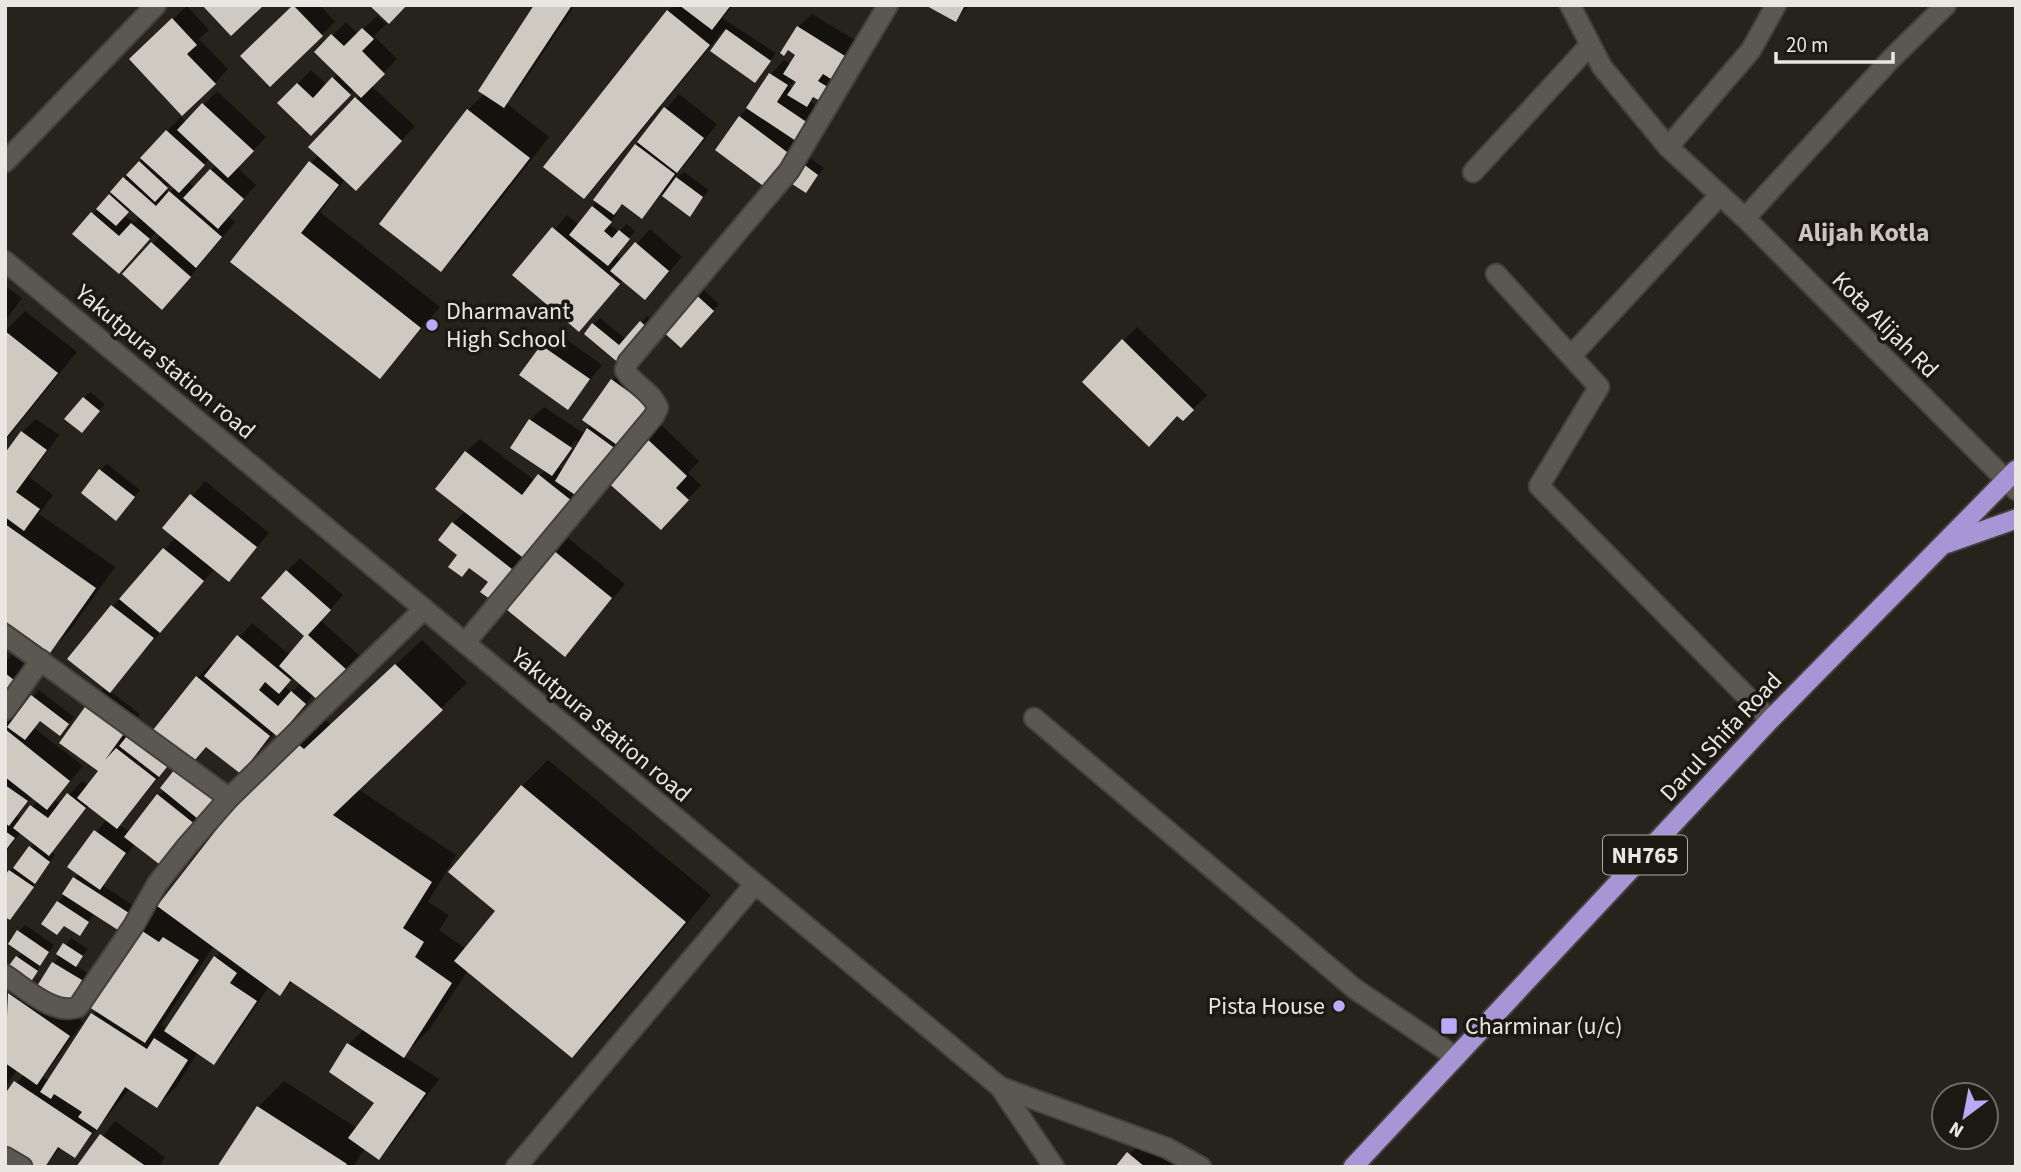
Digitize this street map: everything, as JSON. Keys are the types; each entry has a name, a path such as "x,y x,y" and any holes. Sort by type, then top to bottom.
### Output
{"highway":[{"name":"Darul Shifa Road","path":"1353,1167 1770,720 1940,546 2013,480"},
{"name":"NH765","path":"1940,546 2016,519"}],"street":[{"path":"5,162 156,5"},
{"path":"464,643 654,416 658,408 655,400 629,376 625,370 628,362 789,171 888,5"},
{"name":"Kota Alijah Rd","path":"1570,5 1602,67 1668,147 1745,218 2013,480"},
{"path":"1668,147 1751,50 1776,5"},
{"path":"1745,218 1891,59 1946,5"},
{"path":"1473,172 1590,45"},
{"path":"1571,356 1720,195"},
{"name":"Yakutpura station road","path":"5,261 1000,1087 1167,1148 1201,1167"},
{"path":"1496,274 1600,387 1539,486 1770,720"},
{"path":"5,975 57,1008 68,1011 78,1007 134,925 157,884 229,798 425,609"},
{"path":"5,635 229,798"},
{"path":"5,710 41,660"},
{"path":"1034,718 1355,989 1456,1058"},
{"path":"516,1167 755,884"},
{"path":"1000,1087 1054,1167"},
{"path":"5,1157 22,1167"}],"building":[{"path":"202,5 264,5 231,36"},
{"path":"293,5 323,36 270,87 240,56"},
{"path":"369,5 407,5 389,24"},
{"path":"534,5 572,5 504,108 478,91"},
{"path":"679,5 731,5 712,30"},
{"path":"925,5 965,5 956,22"},
{"path":"667,10 710,45 584,199 543,167"},
{"path":"172,18 197,45 187,54 216,84 182,116 129,59"},
{"path":"797,26 845,56 831,79 823,74 818,81 831,89 822,102 813,97 807,107 787,95 796,82 783,74 795,55 788,50 784,56 780,53"},
{"path":"362,28 374,39 362,51 385,74 361,98 314,52 331,34 344,46"},
{"path":"726,29 771,61 755,83 710,51"},
{"path":"769,73 788,85 777,102 808,123 796,141 746,108"},
{"path":"332,77 351,95 311,136 277,103 297,83 313,98"},
{"path":"355,97 402,141 356,191 308,147"},
{"path":"202,103 254,151 228,178 177,130"},
{"path":"664,107 704,138 677,173 637,142"},
{"path":"467,109 530,158 441,272 379,224"},
{"path":"739,116 791,155 766,188 715,150"},
{"path":"166,130 205,165 179,193 140,158"},
{"path":"635,144 675,174 642,219 622,204 614,215 593,200"},
{"path":"139,161 168,188 155,202 126,175"},
{"path":"309,161 339,185 301,233 421,328 380,379 230,262"},
{"path":"802,163 818,175 806,193 789,182"},
{"path":"210,169 244,199 218,229 183,198"},
{"path":"123,177 156,206 169,191 222,237 196,268 110,192"},
{"path":"676,177 703,197 690,217 662,196"},
{"path":"109,194 129,212 116,226 96,209"},
{"path":"592,206 612,222 604,231 612,238 619,230 630,239 608,266 569,235"},
{"path":"91,212 119,236 131,223 150,239 119,274 72,234"},
{"path":"552,227 620,284 579,332 512,275"},
{"path":"151,242 191,277 162,310 122,274"},
{"path":"635,242 669,271 645,300 610,271"},
{"path":"693,292 714,311 681,348 660,329"},
{"path":"640,321 650,330 621,365 584,334 592,323 619,345"},
{"path":"5,331 58,373 5,439"},
{"path":"1122,339 1194,410 1183,421 1177,416 1149,447 1082,382"},
{"path":"541,345 590,379 568,410 519,375"},
{"path":"611,379 654,410 624,450 582,420"},
{"path":"83,397 100,411 82,433 64,419"},
{"path":"529,419 572,448 552,476 510,448"},
{"path":"587,428 620,452 581,499 555,481"},
{"path":"21,431 47,450 16,492 40,509 24,531 5,517 5,453"},
{"path":"644,436 687,476 676,488 689,500 661,530 604,479"},
{"path":"465,451 522,495 538,474 572,501 526,560 435,489"},
{"path":"99,469 135,497 116,521 81,493"},
{"path":"190,494 257,547 229,582 162,528"},
{"path":"452,522 517,573 494,602 480,592 488,582 469,568 462,577 448,567 457,555 438,540"},
{"path":"5,524 96,588 50,653 5,621"},
{"path":"163,548 204,581 160,633 119,599"},
{"path":"553,550 612,598 565,657 506,609"},
{"path":"286,570 331,610 308,635 348,671 320,702 279,666 304,636 261,598"},
{"path":"111,605 154,638 110,693 67,659"},
{"path":"237,635 291,680 279,694 265,682 259,690 278,706 291,691 306,704 278,737 204,676"},
{"path":"395,664 443,710 333,815 432,882 403,928 424,942 415,957 452,983 404,1058 290,981 280,996 157,906 252,784 294,741 304,749"},
{"path":"5,673 14,680 7,691 13,696 5,708"},
{"path":"196,676 270,736 241,774 206,747 194,761 153,730"},
{"path":"31,695 69,724 60,736 40,721 25,740 7,727"},
{"path":"90,700 128,728 105,760 116,748 156,779 117,829 77,798 98,771 59,743"},
{"path":"5,729 70,781 47,810 5,777"},
{"path":"131,731 171,762 159,777 119,746"},
{"path":"175,769 214,799 198,819 160,788"},
{"path":"5,785 28,801 9,826 5,823"},
{"path":"521,785 686,922 572,1058 454,961 495,911 448,872"},
{"path":"67,793 86,808 49,856 13,828 30,805 48,818"},
{"path":"157,794 196,825 163,867 124,837"},
{"path":"94,830 126,853 100,890 67,867"},
{"path":"5,831 15,838 5,851"},
{"path":"29,846 50,862 35,884 13,868"},
{"path":"9,870 34,887 10,920 5,917 5,875"},
{"path":"73,877 129,913 118,930 62,894"},
{"path":"57,901 89,922 80,936 64,926 57,935 41,924"},
{"path":"136,927 159,942 163,937 199,960 145,1043 86,1005"},
{"path":"17,930 49,952 40,966 8,944"},
{"path":"63,943 83,956 76,967 56,954"},
{"path":"16,956 38,971 28,986 5,971"},
{"path":"214,956 237,973 230,983 257,1001 214,1065 164,1031"},
{"path":"52,962 82,980 67,1006 34,991"},
{"path":"8,993 70,1036 37,1085 5,1063"},
{"path":"91,1013 147,1049 154,1038 188,1060 157,1108 125,1087 97,1130 78,1117 82,1112 54,1094 51,1099 40,1092"},
{"path":"347,1043 426,1093 379,1160 348,1138 374,1103 329,1072"},
{"path":"14,1081 92,1133 75,1158 58,1147 45,1167 34,1167 5,1148 5,1094"},
{"path":"257,1106 347,1164 345,1167 217,1167"},
{"path":"100,1134 147,1167 76,1167"},
{"path":"1127,1152 1145,1167 1115,1167"}],"place":[{"name":"Dharmavant High School","path":"432,325"},
{"name":"Pista House","path":"1339,1006"},
{"name":"Charminar (u/c)","path":"1449,1026"}],"district":[{"name":"Alijah Kotla","path":"1864,232"}]}
